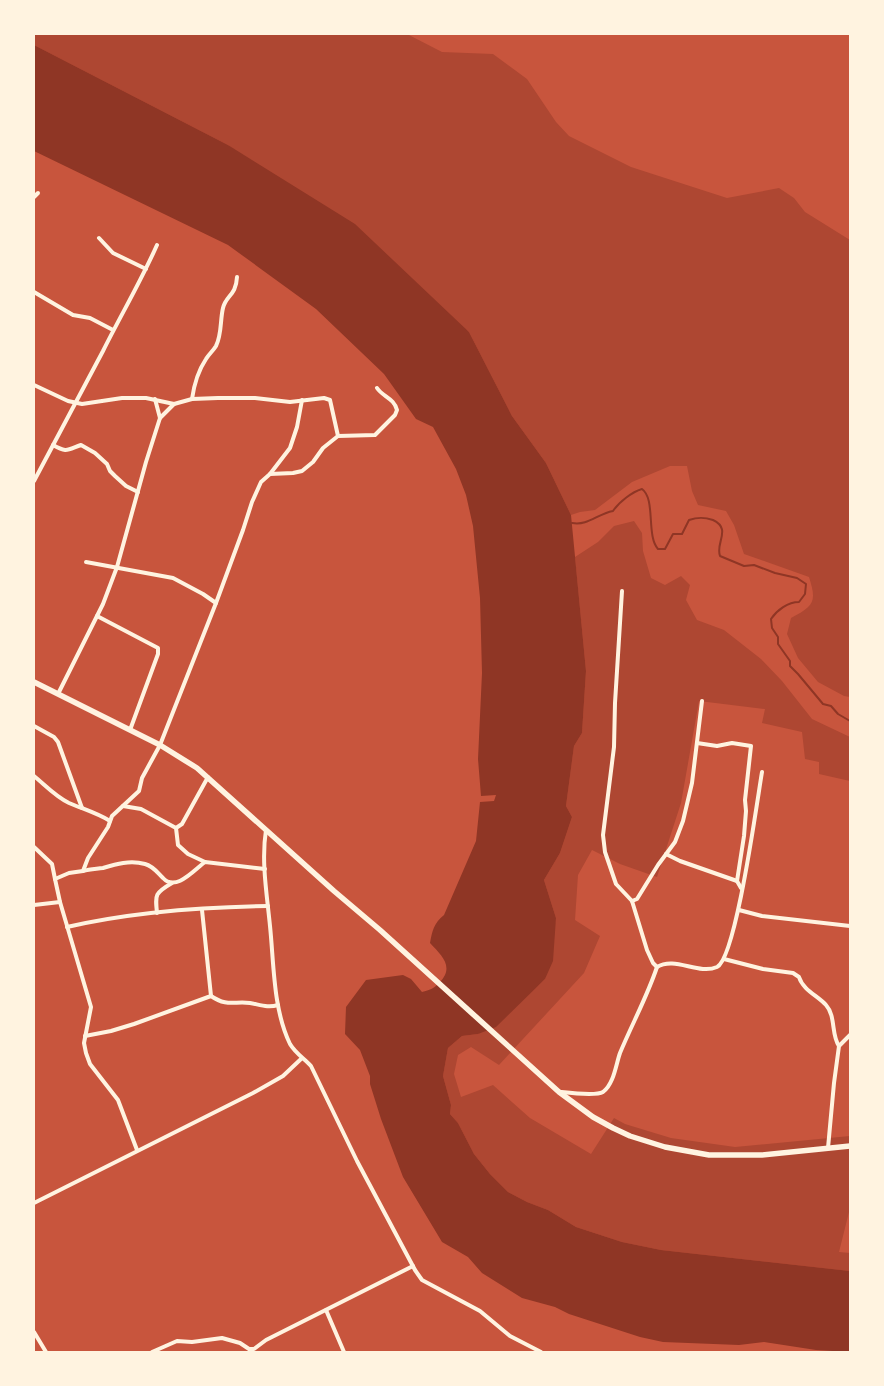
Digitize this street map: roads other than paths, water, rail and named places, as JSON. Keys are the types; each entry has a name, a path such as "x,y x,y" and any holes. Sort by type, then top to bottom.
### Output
{"main road":[{"path":"34,682 160,744 208,777 559,1092 613,1128 630,1136 665,1147 709,1155 762,1155 850,1146"}],"street":[{"path":"34,197 38,193"},
{"path":"99,238 113,252 146,270"},
{"path":"34,481 146,270 157,245"},
{"path":"192,399 195,379 204,361 216,345 223,307 227,298 235,290 237,277"},
{"path":"34,292 73,315 90,318 113,330"},
{"path":"34,385 74,403 82,404 122,398 155,399 174,404"},
{"path":"270,474 302,471 313,462 323,448 338,436 374,435 397,410 395,404 377,388"},
{"path":"58,694 97,616 117,567 160,418 174,404 192,399 255,398 290,402 324,398 330,400 338,436"},
{"path":"155,399 160,418"},
{"path":"83,870 110,821 121,806 132,799 139,791 142,778 160,744 216,603 252,502 261,482 270,474 290,448 297,428 302,400"},
{"path":"53,445 64,451 69,451 81,445 88,448 107,464 110,470 126,486 138,492"},
{"path":"86,562 174,578 216,603"},
{"path":"622,591 614,747 603,836 605,852 616,884 632,901 647,950 657,967"},
{"path":"97,616 158,648 158,654 130,730"},
{"path":"632,901 637,899 675,842 686,813 702,701"},
{"path":"34,726 54,737 58,742 82,808"},
{"path":"697,743 717,746 732,743 751,746 745,800 744,836 737,881 741,888"},
{"path":"657,967 667,964 710,969 718,966 724,959 739,910 741,888 762,772"},
{"path":"34,776 62,799 110,821"},
{"path":"176,828 182,824 208,777"},
{"path":"121,806 141,809 176,828"},
{"path":"176,828 178,844 188,854 205,862 265,869"},
{"path":"266,830 265,869 278,1005 290,1044 301,1059 307,1061 311,1066 357,1161 422,1280 480,1311 510,1336 541,1352"},
{"path":"34,847 52,864 60,902 91,1008 84,1043 86,1053 90,1064 118,1100 137,1150"},
{"path":"666,854 680,861 737,881"},
{"path":"157,913 156,897 158,892 172,883 187,877 205,862"},
{"path":"55,879 69,873 100,869 123,863 145,864 152,867 165,880 172,883"},
{"path":"34,905 60,902"},
{"path":"67,927 108,918 236,906 268,906"},
{"path":"202,910 211,996"},
{"path":"739,910 762,916 850,926"},
{"path":"724,959 763,969 793,973 799,977 801,983 827,1006 836,1041 840,1046"},
{"path":"559,1092 598,1094 605,1091 657,967"},
{"path":"85,1036 126,1026 211,996 226,1003 251,1003 260,1006 278,1005"},
{"path":"828,1148 834,1083 840,1046 850,1035"},
{"path":"34,1203 253,1093 283,1076 301,1059"},
{"path":"152,1352 177,1341 192,1342 222,1338 240,1343 249,1349 254,1349 266,1340 413,1266"},
{"path":"326,1310 344,1352"},
{"path":"34,1332 46,1352"}],"waterway":[{"path":"572,523 583,523 613,511 626,498 642,489 649,501 652,536 658,549 665,549 673,534 682,534 689,520 695,518 710,519 719,524 721,528 720,556 744,566 754,565 775,573 797,578 806,584 805,594 799,602 787,605 773,616 771,619 772,628 778,637 778,644 790,661 790,666 823,704 831,706 838,714 850,721"}]}
